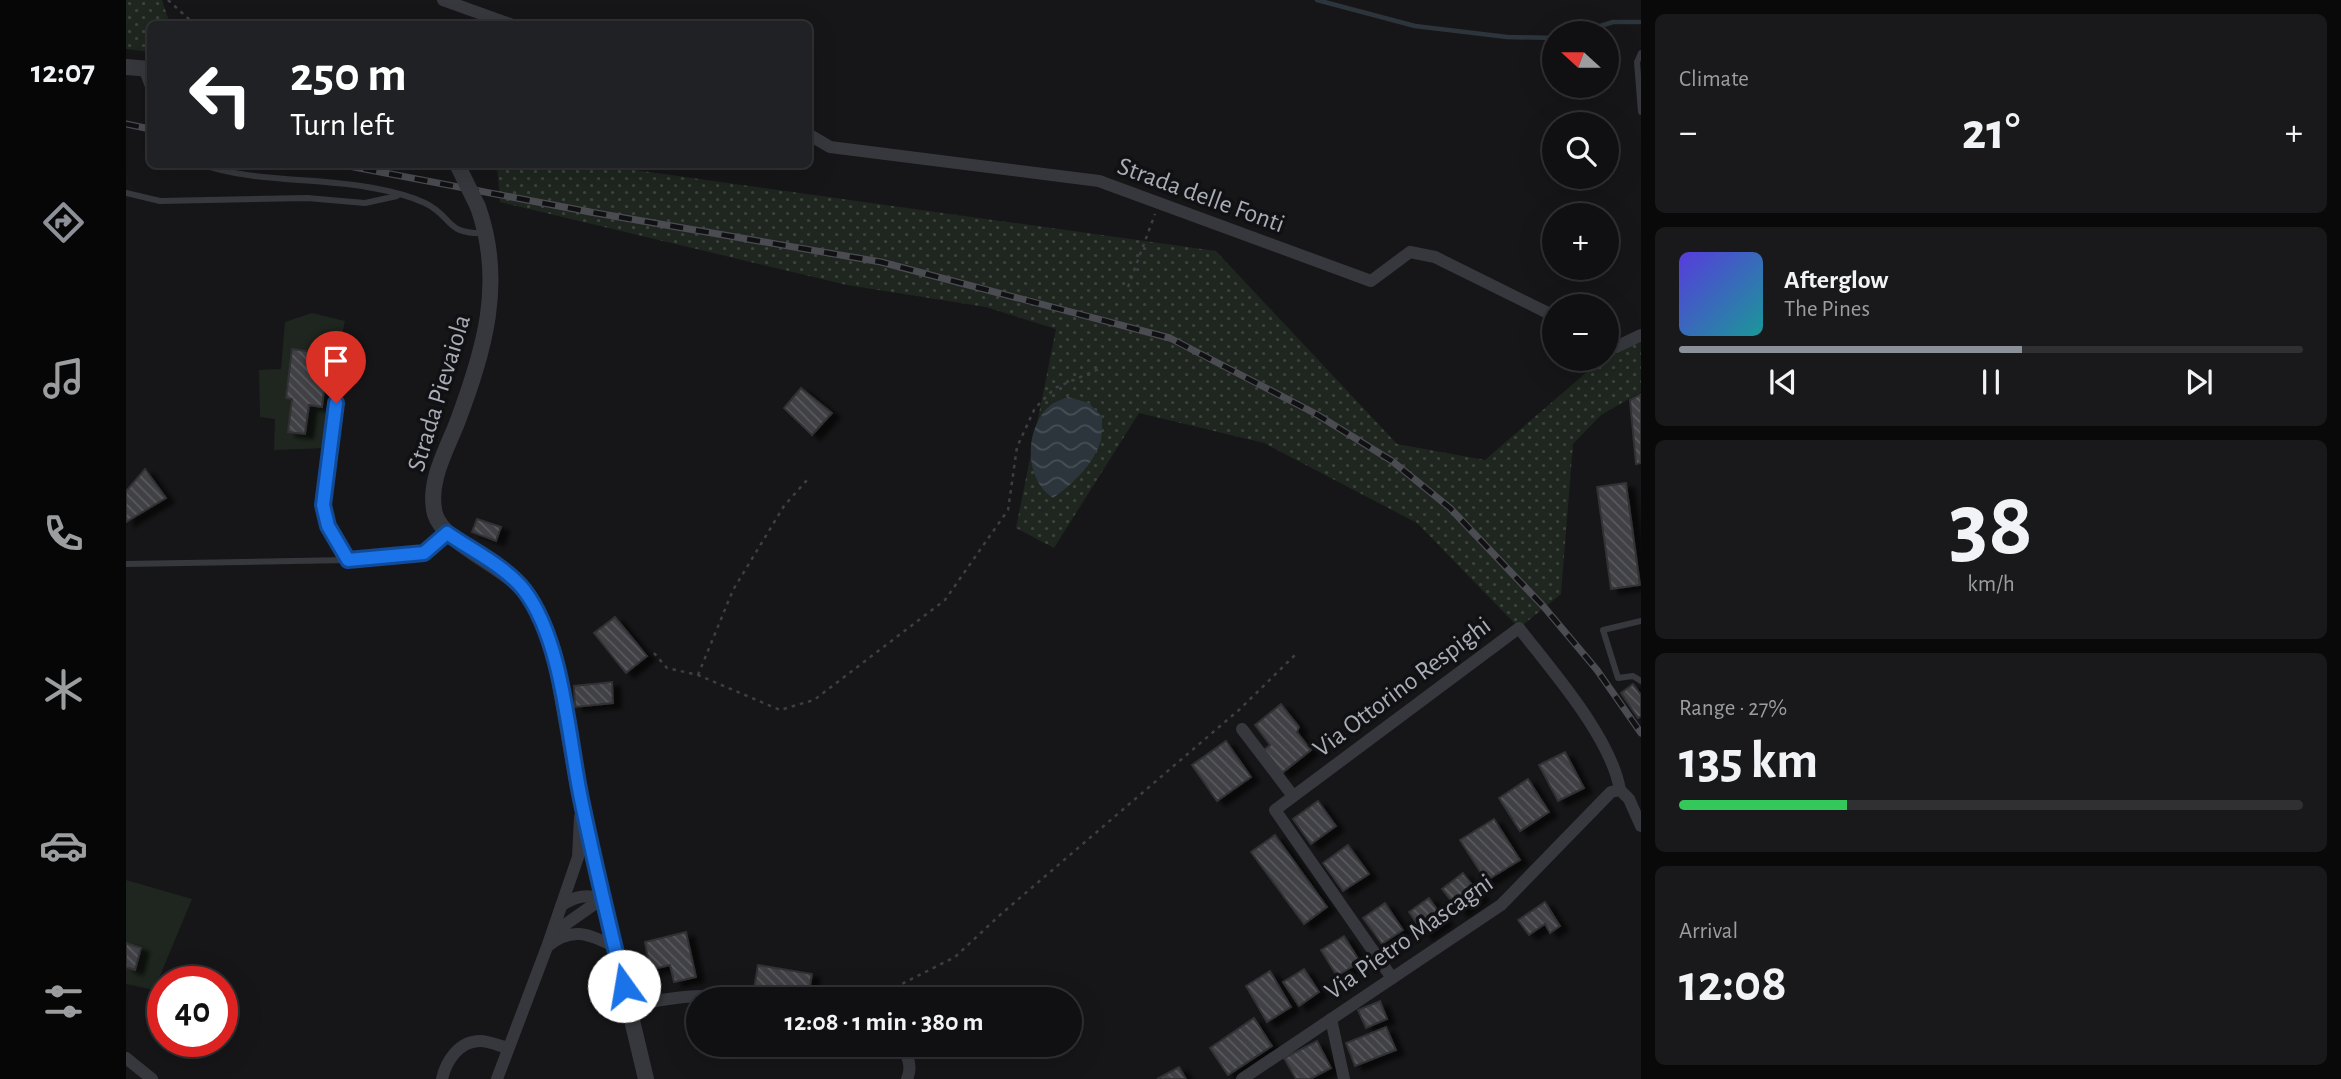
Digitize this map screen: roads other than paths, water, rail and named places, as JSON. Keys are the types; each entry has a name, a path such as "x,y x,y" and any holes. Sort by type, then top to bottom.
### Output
{"street":[{"path":"443,0 501,21"},
{"name":"Strada delle Fonti","path":"812,136 830,147 1099,181 1158,205 1371,281 1410,252 1435,257 1542,310"},
{"name":"Strada Pievaiola","path":"447,533 436,516 433,498 436,475 478,366 490,314 491,266 488,233 459,168"},
{"path":"1619,346 1641,335"},
{"path":"447,533 503,571 523,589 538,615 553,651 581,798 646,1079"},
{"name":"Via Ottorino Respighi","path":"1392,978 1275,810 1519,628 1580,707 1617,772 1620,790"},
{"path":"1242,729 1293,796"},
{"path":"1620,790 1629,799 1641,826"},
{"name":"Via Pietro Mascagni","path":"1242,1079 1501,905 1611,792 1620,790"},
{"path":"497,1079 578,857 581,798"},
{"path":"561,906 571,899 586,895 603,898"},
{"path":"547,947 559,937 566,924 603,898"},
{"path":"559,937 582,934 595,936 615,947"},
{"path":"629,1006 686,996"},
{"path":"1331,1019 1345,1079"},
{"path":"442,1079 444,1067 462,1046 479,1040 508,1048"},
{"path":"907,1079 909,1057"},
{"path":"126,1058 152,1079"}],"lane":[{"path":"1641,53 1637,62 1641,112"},
{"path":"139,68 147,85"},
{"path":"219,168 245,174 373,188 427,204 458,231 468,234 488,233"},
{"path":"126,193 160,201 307,198 365,203 398,195"},
{"path":"339,378 323,505 328,526 348,560"},
{"path":"126,564 348,560 424,553 447,533"},
{"path":"1641,621 1603,631 1618,678 1633,676 1641,681"}],"water":[{"path":"1068,397 1089,403 1102,417 1101,440 1082,473 1053,498 1036,478 1032,465 1032,438 1043,413 1052,404"}],"waterway":[{"path":"1317,0 1415,26 1507,37 1542,38"},
{"path":"1619,22 1641,22"}],"railway":[{"path":"126,124 147,128"},
{"path":"359,168 590,212 881,262 1170,338 1316,414 1392,461 1450,508 1544,607 1597,670 1641,733"}]}
